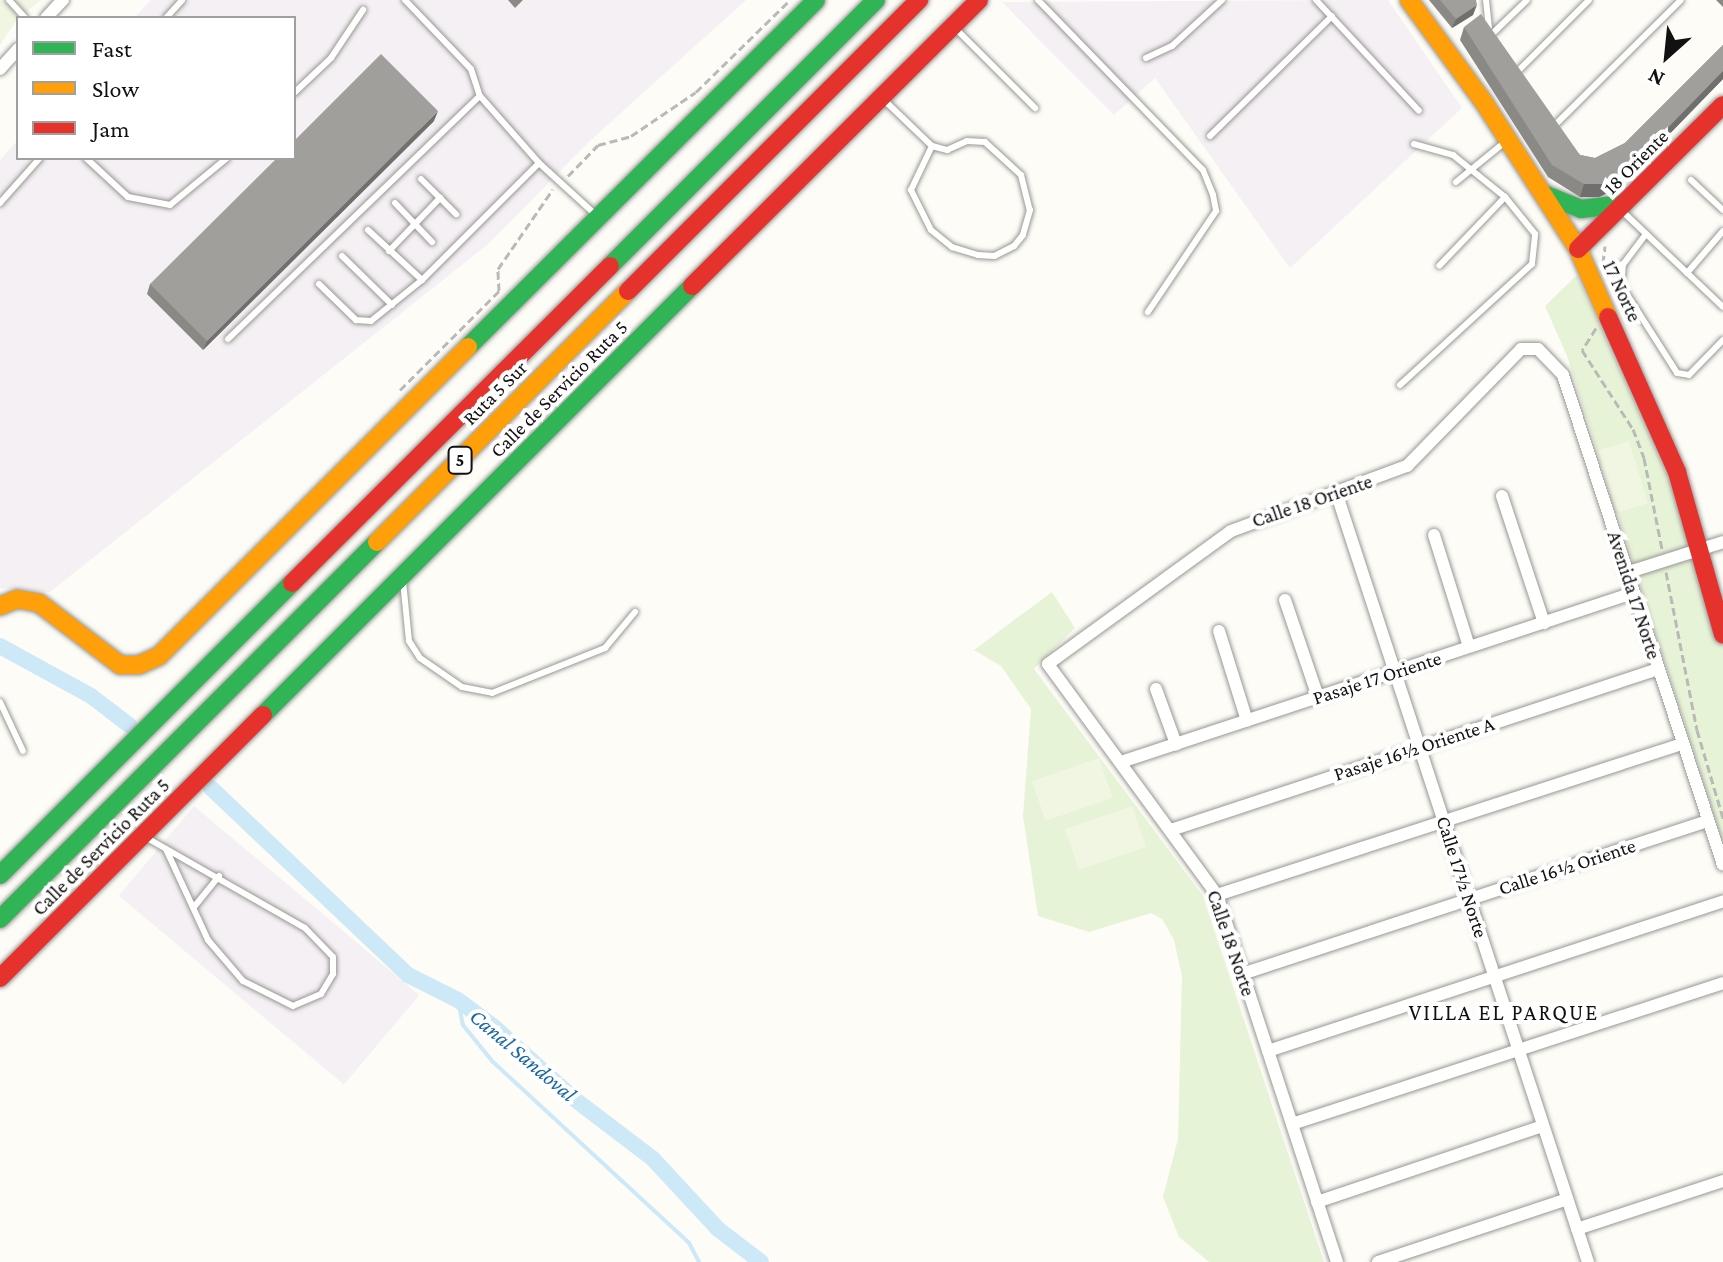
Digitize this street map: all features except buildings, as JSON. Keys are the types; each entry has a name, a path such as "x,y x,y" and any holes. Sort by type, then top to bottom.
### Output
{"main road":[{"path":"0,606 32,600 112,662 130,666 153,660 816,0"},
{"name":"Ruta 5 Sur","path":"2,871 876,0"},
{"name":"Ruta 5 Sur","path":"0,919 919,0"},
{"name":"Calle de Servicio Ruta 5","path":"0,978 979,0"},
{"name":"17 Norte","path":"1409,0 1508,140 1578,249 1610,315 1677,472 1696,551 1723,635"},
{"name":"18 Oriente","path":"1578,249 1625,211 1720,113"},
{"path":"1544,194 1581,209 1625,211"}],"street":[{"path":"48,16 63,0"},
{"path":"0,69 16,51"},
{"name":"Calle 18 Oriente","path":"1048,664 1231,531 1415,459 1521,349"},
{"name":"Avenida 17 Norte","path":"1521,349 1538,349 1563,375 1723,865"},
{"name":"Calle 17½ Norte","path":"1336,492 1588,1262"},
{"path":"1502,496 1544,623"},
{"path":"1434,535 1469,647"},
{"path":"1626,573 1723,542"},
{"name":"Pasaje 17 Oriente","path":"1121,762 1633,593"},
{"path":"1285,600 1318,697"},
{"path":"1219,631 1247,721"},
{"name":"Calle 18 Norte","path":"1048,664 1217,895 1337,1262"},
{"name":"Pasaje 16½ Oriente A","path":"1171,830 1658,669"},
{"path":"1156,689 1176,744"},
{"path":"1217,895 1683,744"},
{"name":"Calle 16½ Oriente","path":"1242,974 1708,821"},
{"path":"1268,1051 1723,901"},
{"path":"1292,1124 1723,983"},
{"path":"1317,1202 1543,1126"},
{"path":"1577,1229 1723,1181"},
{"path":"1378,1262 1567,1199"}],"lane":[{"path":"9,0 23,16"},
{"path":"168,16 182,0"},
{"path":"405,0 471,69 480,96 539,163 600,218"},
{"path":"1038,0 1203,170 1213,195 1216,211 1148,312"},
{"path":"1146,58 1172,46 1222,0"},
{"path":"1316,0 1419,111"},
{"path":"1486,0 1485,20 1502,46"},
{"path":"1493,33 1527,0"},
{"path":"1518,71 1589,0"},
{"path":"1555,125 1681,0"},
{"path":"296,91 331,58 363,10"},
{"path":"1210,136 1332,16"},
{"path":"953,26 1035,108"},
{"path":"1510,59 1526,82"},
{"path":"228,339 480,96"},
{"path":"882,98 932,146 947,150 967,141 985,142 1021,175 1028,193 1028,222 1005,252 966,253 931,230 911,190 932,146"},
{"path":"1547,114 1563,138"},
{"path":"1456,182 1508,140"},
{"path":"1400,385 1532,264 1535,234 1505,197 1470,169 1441,149 1414,144"},
{"path":"0,203 38,160"},
{"path":"88,160 128,197 170,205 225,160"},
{"path":"319,284 363,322 392,305 422,280 539,163"},
{"path":"421,179 456,214"},
{"path":"1691,180 1723,210"},
{"path":"1439,266 1505,197"},
{"path":"389,251 440,198"},
{"path":"395,203 432,242"},
{"path":"1625,211 1723,307"},
{"path":"368,230 422,280"},
{"path":"1687,273 1723,231"},
{"path":"1646,234 1623,264 1621,285 1677,373 1689,375 1723,340"},
{"path":"342,256 392,305"},
{"path":"401,578 407,584 409,641 420,658 462,687 492,693 605,648 635,612"},
{"path":"0,702 23,751"},
{"path":"144,835 294,921 328,949 334,966 321,994 293,1006 243,981 215,950 166,849"},
{"path":"194,907 219,876"}],"path":[{"path":"389,401 499,291 498,269 536,220 547,194 598,145 631,136 696,92 790,0"},
{"path":"1609,277 1603,262 1606,244 1625,211"},
{"path":"1610,315 1587,335 1582,350 1633,429 1644,458 1697,730 1723,818"}],"shaded area":[{"path":"151,0 746,0 592,139 487,245 50,592 0,588 0,160 16,142 16,160 296,160 296,16 136,16"},
{"path":"1388,0 1462,108 1290,268 1155,78 1114,115 1002,2"},
{"path":"194,806 419,995 344,1085 119,896"}],"green space":[{"path":"0,0 41,0 21,16 16,16 16,21 0,45"},
{"path":"1577,275 1671,484 1723,647 1723,842 1567,356 1545,306"},
{"path":"1629,441 1648,503 1615,513 1596,451"},
{"path":"1052,592 1075,628 1034,669 1203,896 1324,1262 1209,1262 1179,1237 1163,1197 1178,1139 1182,976 1174,940 1162,919 1151,913 1089,932 1038,916 1023,816 1031,709 1001,666 974,650"},
{"path":"1099,758 1113,798 1046,821 1032,781"},
{"path":"1132,806 1146,847 1079,870 1065,829"}],"waterway":[{"name":"Canal Sandoval","path":"0,646 91,696 129,725"},
{"name":"Canal Sandoval","path":"211,788 408,975 458,1000 494,1027 573,1098 653,1159 718,1229 761,1262"},
{"path":"458,1000 463,1025 492,1061 689,1243 699,1262"}],"traffic: fast":[{"path":"468,347 816,0"},
{"path":"610,266 876,0"},
{"path":"1544,194 1581,209 1624,204"},
{"path":"263,715 692,286"},
{"path":"0,919 377,542"},
{"path":"0,875 292,583"}],"traffic: slow":[{"path":"1409,0 1483,101 1578,249 1608,317"},
{"path":"377,542 628,291"},
{"path":"0,606 17,599 39,603 120,665 139,665 159,656 468,347"}],"traffic: jam":[{"path":"628,291 919,0"},
{"path":"692,286 979,0"},
{"path":"1578,249 1723,105"},
{"path":"292,583 610,266"},
{"path":"1608,317 1677,472 1723,635"},
{"path":"0,978 263,715"}],"district":[{"name":"VILLA EL PARQUE","path":"1504,1013"}]}
